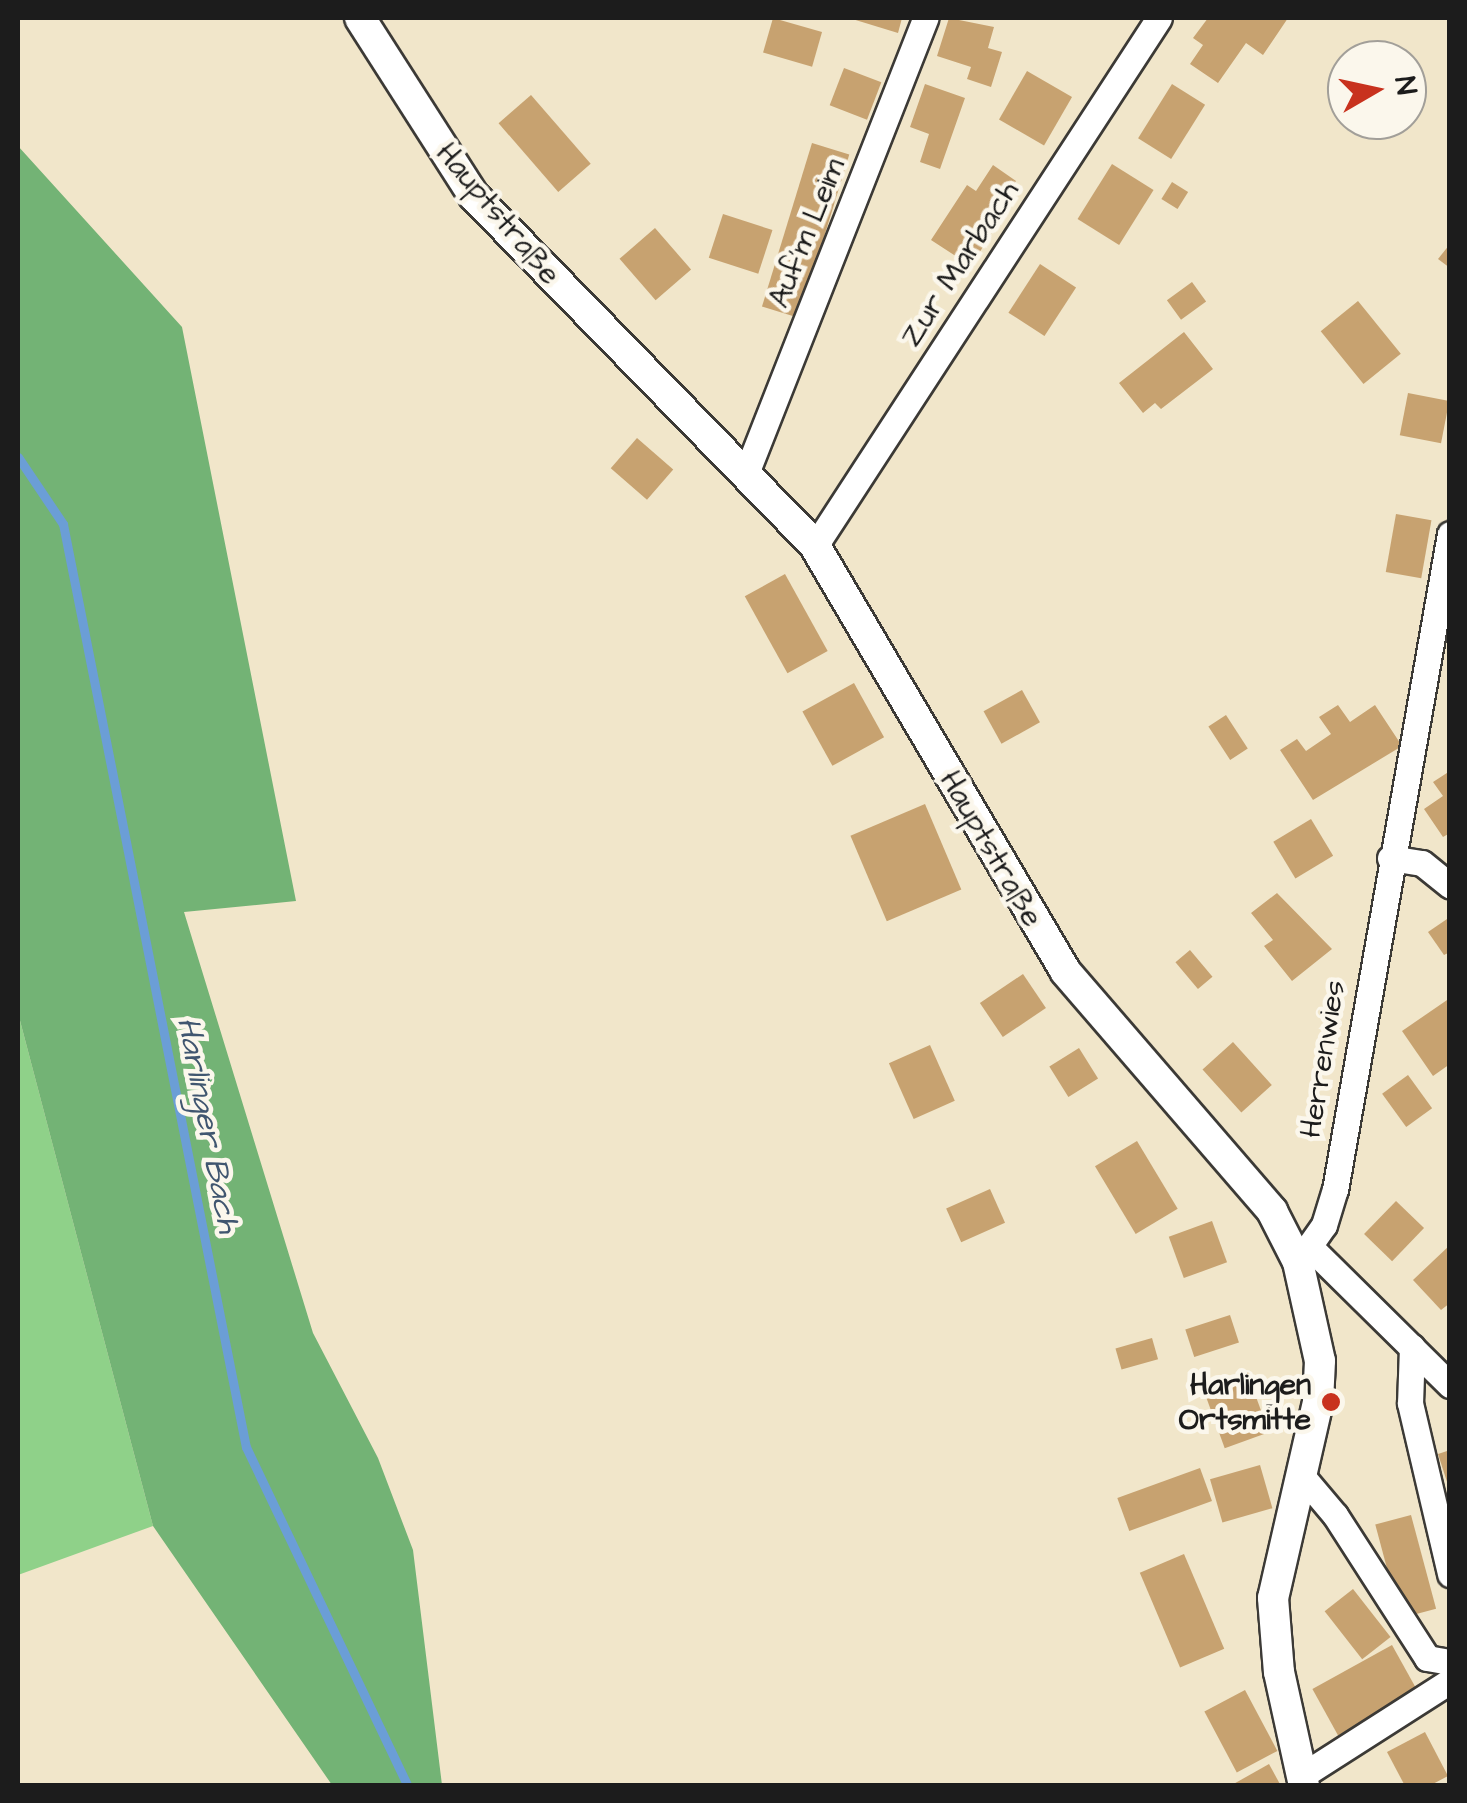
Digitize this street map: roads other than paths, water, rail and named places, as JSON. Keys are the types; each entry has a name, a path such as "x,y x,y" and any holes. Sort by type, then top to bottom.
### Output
{"street":[{"name":"Hauptstraße","path":"360,18 474,196 747,471 815,546 1065,971 1261,1197 1304,1254 1320,1361 1302,1476 1274,1598 1278,1672 1303,1780"},
{"name":"Auf'm Leim","path":"747,471 925,18"},
{"name":"Zur Marbach","path":"815,546 1159,18"},
{"name":"Herrenwies","path":"1304,1254 1335,1190 1390,858 1450,534"},
{"path":"1390,858 1422,863 1450,886"},
{"path":"1304,1254 1450,1385"},
{"path":"1412,1347 1410,1404 1450,1574"},
{"path":"1302,1476 1335,1515 1426,1658 1450,1662"},
{"path":"1303,1780 1450,1680"}],"waterway":[{"name":"Harlinger Bach","path":"18,457 63,524 246,1447 408,1786"}],"place":[{"name":"Harlingen Ortsmitte","path":"1331,1402"}]}
